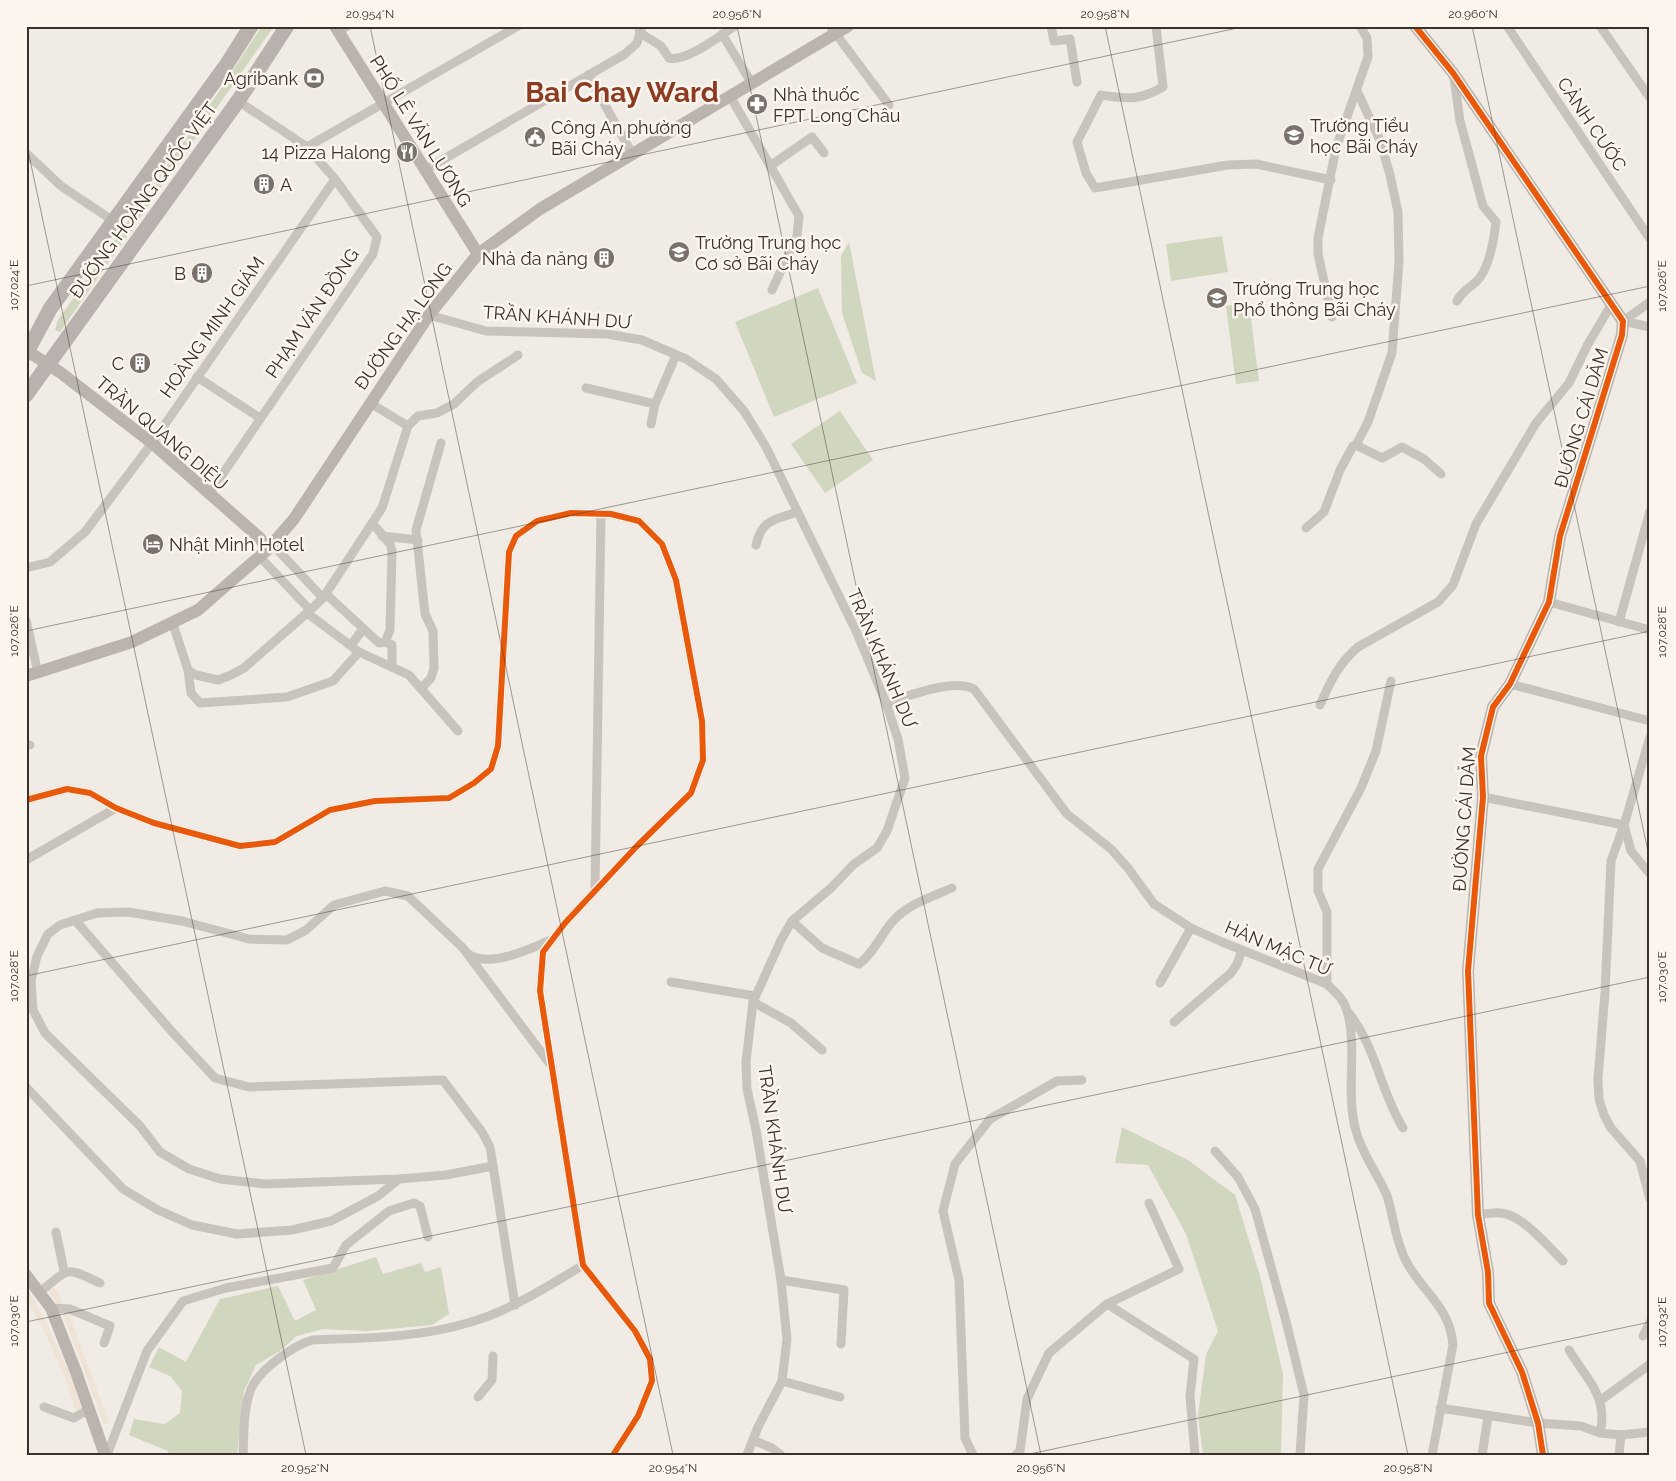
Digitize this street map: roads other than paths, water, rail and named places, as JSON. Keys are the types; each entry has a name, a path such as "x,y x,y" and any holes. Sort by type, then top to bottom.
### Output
{"main road":[{"name":"ĐƯỜNG HOÀNG QUỐC VIỆT","path":"27,352 50,309 112,220 227,64 251,26"},
{"name":"ĐƯỜNG HOÀNG QUỐC VIỆT","path":"26,395 238,101 287,26"}],"street":[{"path":"307,147 518,26"},
{"path":"425,170 625,54 637,43 640,29 661,46 669,58 673,59 686,56 735,26"},
{"name":"ĐƯỜNG HẠ LONG","path":"32,674 132,642 173,624 198,610 267,550 294,519 429,315 478,254 540,209 730,96 833,30 848,26"},
{"path":"1051,26 1054,41 1070,39 1077,82"},
{"path":"1156,26 1163,87 1145,97 1124,99 1101,95 1076,142 1086,173 1095,188 1237,165 1256,164 1331,180"},
{"path":"1332,317 1318,254 1318,238 1336,148 1368,57 1367,38 1360,26"},
{"path":"1415,26 1453,73 1623,322 1650,327"},
{"name":"CẢNH CƯỚC","path":"1507,26 1650,239"},
{"path":"1600,26 1650,98"},
{"name":"PHỐ LÊ VĂN LƯƠNG","path":"340,28 478,254"},
{"path":"833,30 890,105"},
{"path":"722,34 751,82"},
{"path":"1453,73 1460,121 1482,206 1496,222 1494,243 1478,280 1462,292 1457,301"},
{"path":"588,76 633,155"},
{"path":"1306,528 1324,512 1340,470 1368,422 1392,353 1399,262 1398,212 1380,140 1357,91"},
{"path":"730,96 799,216 797,236 772,290"},
{"name":"PHẠM VĂN ĐỒNG","path":"209,494 373,254 377,237 335,179 307,147 238,101"},
{"path":"770,166 812,136 824,153"},
{"path":"26,153 61,186 112,220"},
{"name":"HOÀNG MINH GIÁM","path":"26,568 50,562 85,532 152,443 335,179"},
{"path":"1623,322 1650,302"},
{"path":"1320,705 1331,678 1348,655 1358,647 1432,606 1448,593 1453,585 1476,524 1495,490 1536,423 1568,383 1611,305"},
{"name":"TRẦN KHÁNH DƯ","path":"429,315 486,331 607,334 642,340 676,355 716,379 744,411 766,447 857,633 886,702 898,739 905,778 887,831 877,848 854,864 831,888 792,921 754,999 746,1062 747,1089 756,1130 781,1280 787,1338 782,1381 753,1440 748,1455"},
{"name":"ĐƯỜNG CÁI DĂM","path":"1543,1455 1538,1423 1522,1372 1489,1303 1488,1272 1478,1214 1468,971 1483,796 1481,756 1493,707 1510,684 1549,602 1560,536 1622,335 1623,322"},
{"name":"TRẦN QUANG DIỆU","path":"27,352 48,364 152,443 260,538 267,550"},
{"path":"188,670 196,675 218,680 231,675 244,668 309,612 324,596 373,524 389,488 408,426 418,416 437,413 454,404 477,382 518,355"},
{"path":"651,424 655,404 676,355"},
{"path":"197,377 260,418"},
{"path":"586,388 655,404"},
{"path":"370,403 408,426"},
{"path":"422,688 428,683 434,668 433,631 425,614 416,530 441,444"},
{"path":"1356,445 1382,458 1402,447 1424,459 1441,474"},
{"path":"1619,622 1650,511"},
{"path":"756,545 758,532 767,522 797,512"},
{"path":"26,800 66,789 90,793 116,808 154,823 240,846 275,842 330,810 375,801 449,798 474,783 491,769 498,746 509,552 516,536 538,520 571,513 601,514 639,521 662,544 676,580 702,722 703,760 691,793 595,891 543,952 540,991 583,1265 635,1331 650,1360 652,1381 638,1416 613,1455"},
{"path":"595,891 601,514"},
{"path":"373,524 390,544 392,558 390,630 385,642"},
{"path":"382,536 418,540"},
{"path":"267,550 364,629 379,644 385,642 392,645 392,666"},
{"path":"267,550 309,612 360,652 408,675 422,688 458,731"},
{"path":"1549,602 1650,630"},
{"path":"26,620 32,674"},
{"path":"173,624 188,670 191,693 200,703 287,697 332,681 360,652"},
{"path":"351,645 364,629"},
{"path":"1327,984 1327,912 1318,891 1318,869 1361,788 1376,751 1391,681"},
{"path":"1510,684 1650,721"},
{"name":"HÀN MẶC TỬ","path":"886,702 943,687 966,685 974,689 1067,814 1111,849 1128,868 1154,904 1191,928 1327,984 1340,997 1347,1011 1350,1036 1351,1106 1355,1130 1363,1152 1378,1175 1387,1197 1398,1243 1407,1263 1441,1307 1452,1331 1453,1345 1432,1455"},
{"path":"1650,737 1624,825 1611,861 1608,884 1605,992 1600,1037 1599,1099 1611,1128 1647,1170 1650,1198"},
{"path":"1483,796 1624,825"},
{"path":"26,860 116,808"},
{"path":"1624,825 1632,851 1650,874"},
{"path":"792,921 822,948 859,964 868,958 884,932 907,909 952,888"},
{"path":"493,1166 399,1179 265,1184 220,1179 188,1169 160,1152 140,1126 45,1033 33,1010 31,982 37,956 48,934 60,925 97,913 128,912 182,921 249,939 287,940 306,930 334,905 385,891 408,896 470,956 512,957 553,939"},
{"path":"75,920 174,1034 216,1078 249,1087 442,1080 482,1132 490,1147 515,1305"},
{"path":"1160,983 1191,928"},
{"path":"463,948 551,1066"},
{"path":"1174,1022 1231,973 1237,964 1242,950"},
{"path":"671,982 754,999 791,1023 822,1050"},
{"path":"1347,1011 1368,1042 1387,1097 1403,1128"},
{"path":"973,1455 965,1438 959,1280 943,1211 955,1164 990,1119 1057,1081 1082,1080"},
{"path":"26,1087 123,1189 158,1210 192,1226 236,1234 292,1230 331,1221 378,1196 399,1179"},
{"path":"1215,1152 1238,1177 1255,1209 1284,1311 1304,1395 1300,1455"},
{"path":"106,1455 147,1351 182,1301 226,1288 333,1268 346,1245 388,1211 414,1203 420,1206 428,1237"},
{"path":"1021,1454 1027,1399 1049,1354 1107,1304 1180,1269 1149,1203"},
{"path":"1478,1214 1502,1212 1511,1216 1525,1225 1563,1261"},
{"path":"56,1232 64,1271"},
{"path":"242,1455 250,1390 270,1366 296,1346 312,1340 421,1333 471,1322 515,1305 583,1265"},
{"path":"40,1292 64,1271 74,1271 100,1283"},
{"path":"27,1277 51,1308 106,1455"},
{"path":"781,1280 844,1290 841,1344"},
{"path":"1107,1304 1194,1359 1190,1396 1195,1455"},
{"path":"51,1308 70,1309 110,1326 104,1343"},
{"path":"1643,1336 1650,1322"},
{"path":"1569,1350 1582,1373 1598,1391 1604,1419 1600,1433"},
{"path":"478,1397 492,1380 493,1356"},
{"path":"1601,1400 1649,1365"},
{"path":"782,1381 840,1397"},
{"path":"44,1407 74,1418 89,1409"},
{"path":"1440,1408 1488,1417 1581,1426 1600,1433 1621,1435 1650,1432"},
{"path":"1482,1455 1488,1417"},
{"path":"1619,1455 1621,1435"},
{"path":"753,1440 772,1448 781,1455"}],"place":[{"name":"Agribank","path":"314,78"},
{"name":"Nhà thuốc FPT Long Châu","path":"757,104"},
{"name":"Trường Tiểu học Bãi Cháy","path":"1294,135"},
{"name":"Công An phường Bãi Cháy","path":"535,137"},
{"name":"14 Pizza Halong","path":"407,152"},
{"name":"A","path":"264,184"},
{"name":"Trường Trung học Cơ sở Bãi Cháy","path":"679,252"},
{"name":"Nhà đa năng","path":"604,258"},
{"name":"B","path":"202,273"},
{"name":"Trường Trung học Phổ thông Bãi Cháy","path":"1217,298"},
{"name":"C","path":"140,363"},
{"name":"Nhật Minh Hotel","path":"153,544"}],"district":[{"name":"Bai Chay Ward","path":"622,92"}]}
